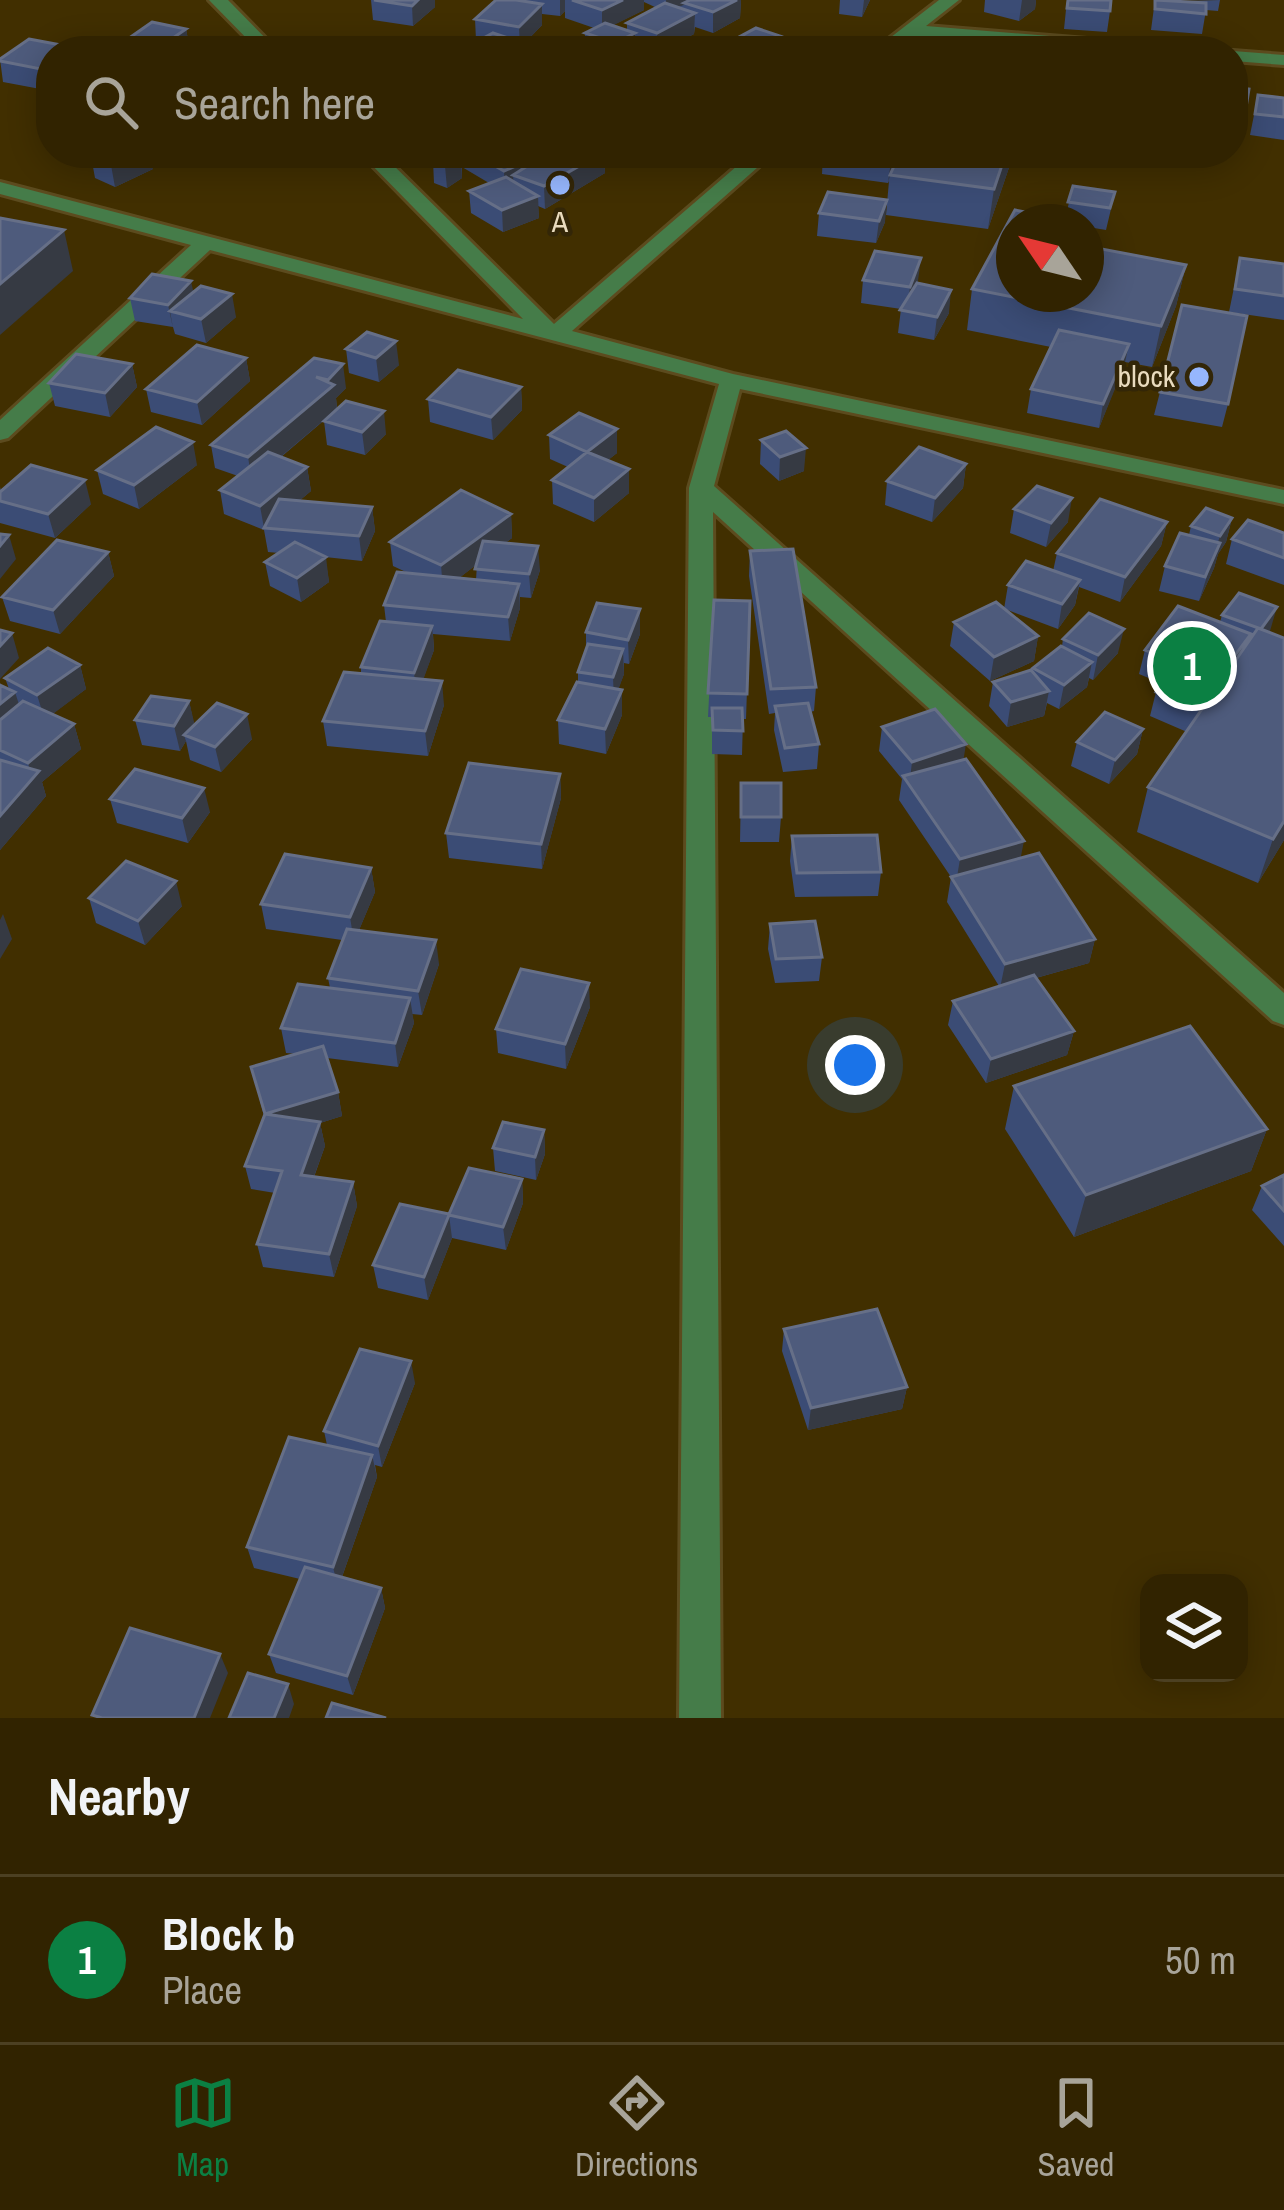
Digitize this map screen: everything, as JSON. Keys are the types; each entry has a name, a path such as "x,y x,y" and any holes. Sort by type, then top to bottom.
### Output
{"street":[{"path":"218,0 253,36"},
{"path":"899,36 950,0"},
{"path":"906,30 983,36"},
{"path":"1248,57 1284,60"},
{"path":"385,168 553,336"},
{"path":"553,336 747,168"},
{"path":"0,188 731,380 1284,497"},
{"path":"0,433 203,245"},
{"path":"700,1718 700,488 731,380"},
{"path":"700,488 1284,1012"}],"building":[{"path":"374,0 418,0 412,6"},
{"path":"496,0 542,4 519,27 475,19"},
{"path":"572,0 623,0 602,10"},
{"path":"737,0 713,12 684,3"},
{"path":"1068,0 1111,0 1110,11 1067,8"},
{"path":"1155,0 1206,3 1206,14 1155,9"},
{"path":"665,3 695,13 657,33 627,23"},
{"path":"152,22 186,29 176,36 132,36"},
{"path":"605,23 635,33 594,36 585,33"},
{"path":"756,28 780,36 741,36"},
{"path":"29,39 36,40 36,68 0,59"},
{"path":"1258,95 1284,98 1284,117 1255,114"},
{"path":"524,168 576,168 544,186 513,175"},
{"path":"893,168 1001,168 994,189 890,175"},
{"path":"506,177 538,196 502,210 469,191"},
{"path":"1073,186 1115,192 1110,208 1068,202"},
{"path":"828,192 887,200 879,221 819,213"},
{"path":"0,218 64,230 0,284"},
{"path":"996,245 996,294 972,289"},
{"path":"1104,249 1186,265 1161,326 1089,312 1104,312"},
{"path":"875,251 921,258 910,287 863,280"},
{"path":"1240,258 1284,264 1284,296 1235,289"},
{"path":"152,274 191,281 168,305 130,298"},
{"path":"917,283 951,290 937,317 900,310"},
{"path":"201,286 232,294 201,319 170,311"},
{"name":"block","path":"1182,305 1247,316 1228,404 1160,392"},
{"path":"1059,330 1129,344 1103,404 1031,389"},
{"path":"367,332 396,341 376,358 346,349"},
{"path":"197,345 246,358 197,402 146,389"},
{"path":"76,354 132,364 105,393 49,383"},
{"path":"314,358 343,364 328,380 316,377 334,385 248,457 211,445"},
{"path":"458,370 521,387 491,417 428,399"},
{"path":"346,401 384,411 362,432 324,421"},
{"path":"579,413 617,429 587,452 549,435"},
{"path":"156,427 193,442 134,485 97,470"},
{"path":"786,431 806,448 780,457 761,440"},
{"path":"919,447 966,464 935,498 887,481"},
{"path":"268,452 307,467 260,506 220,490"},
{"path":"587,452 629,469 594,498 552,480"},
{"path":"31,465 85,480 48,514 0,501 0,492"},
{"path":"1037,486 1072,498 1051,523 1014,509"},
{"path":"461,490 511,514 441,565 390,542"},
{"path":"279,499 372,507 359,536 264,528"},
{"path":"1100,499 1167,522 1125,577 1057,553"},
{"path":"1206,508 1232,518 1220,536 1191,526"},
{"path":"1248,520 1284,533 1284,558 1232,539"},
{"path":"1180,533 1220,543 1205,577 1165,566"},
{"path":"57,540 108,552 53,610 2,597"},
{"path":"483,541 538,546 529,574 475,569"},
{"path":"295,542 326,557 297,578 265,562"},
{"path":"793,549 816,687 771,689 750,551"},
{"path":"1026,561 1080,580 1062,604 1008,585"},
{"path":"397,572 519,584 508,617 384,605"},
{"path":"1239,593 1277,607 1261,629 1222,615"},
{"path":"714,600 750,601 747,694 708,693"},
{"path":"996,602 1038,636 994,657 954,622"},
{"path":"597,603 640,609 628,640 586,632"},
{"path":"1178,606 1251,634 1218,678 1145,650"},
{"path":"1089,613 1124,629 1098,655 1063,639"},
{"path":"380,621 432,626 414,673 361,667"},
{"path":"1258,628 1284,638 1284,821 1273,839 1148,787"},
{"path":"0,630 12,633 0,646"},
{"path":"588,644 623,649 613,677 578,672"},
{"path":"1061,646 1092,662 1064,685 1033,668"},
{"path":"48,648 80,665 37,695 5,678"},
{"path":"1176,666 1218,683 1199,709 1156,692"},
{"path":"1031,670 1049,691 1011,702 993,682"},
{"path":"344,672 442,681 425,731 323,721"},
{"path":"577,682 622,690 605,729 558,720"},
{"path":"0,685 15,692 0,704"},
{"path":"151,696 189,701 174,726 135,720"},
{"path":"23,701 74,724 28,763 0,750 0,720"},
{"path":"217,703 247,714 215,747 184,735"},
{"path":"808,703 819,744 785,748 775,706"},
{"path":"712,708 742,708 743,731 713,730"},
{"path":"935,709 966,744 912,762 882,727"},
{"path":"1105,712 1143,729 1115,760 1077,742"},
{"path":"966,759 1024,841 960,859 903,776"},
{"path":"0,760 39,771 0,816"},
{"path":"469,763 560,774 541,844 446,833"},
{"path":"135,769 204,788 182,818 110,799"},
{"path":"741,783 781,783 781,817 741,817"},
{"path":"877,835 881,872 797,873 792,836"},
{"path":"1039,853 1095,939 1005,964 951,877"},
{"path":"285,854 371,868 350,917 261,904"},
{"path":"126,861 176,881 138,921 89,898"},
{"path":"815,921 822,957 776,959 770,924"},
{"path":"347,929 436,940 418,991 328,978"},
{"path":"521,969 589,983 565,1044 496,1029"},
{"path":"1034,975 1074,1031 991,1059 953,1001"},
{"path":"298,984 410,998 395,1043 281,1028"},
{"path":"1190,1026 1267,1129 1086,1195 1014,1086"},
{"path":"323,1046 338,1092 265,1114 251,1067"},
{"path":"265,1114 320,1122 301,1175 353,1182 329,1254 257,1244 282,1171 245,1166"},
{"path":"503,1122 544,1130 535,1157 493,1148"},
{"path":"469,1168 522,1179 503,1227 449,1215 424,1277 373,1265 400,1204 449,1214"},
{"path":"1284,1175 1284,1211 1262,1186"},
{"path":"877,1309 907,1387 811,1408 784,1329"},
{"path":"360,1349 411,1361 378,1446 324,1431"},
{"path":"289,1437 372,1455 333,1567 247,1547"},
{"path":"305,1567 381,1588 347,1676 269,1654"},
{"path":"130,1628 220,1654 194,1718 92,1715"},
{"path":"248,1673 288,1684 274,1718 229,1718"},
{"path":"332,1703 386,1718 326,1718"}],"place":[{"name":"A","path":"560,185"},
{"name":"block","path":"1199,377"},
{"name":"Block b","path":"1192,666"}]}
